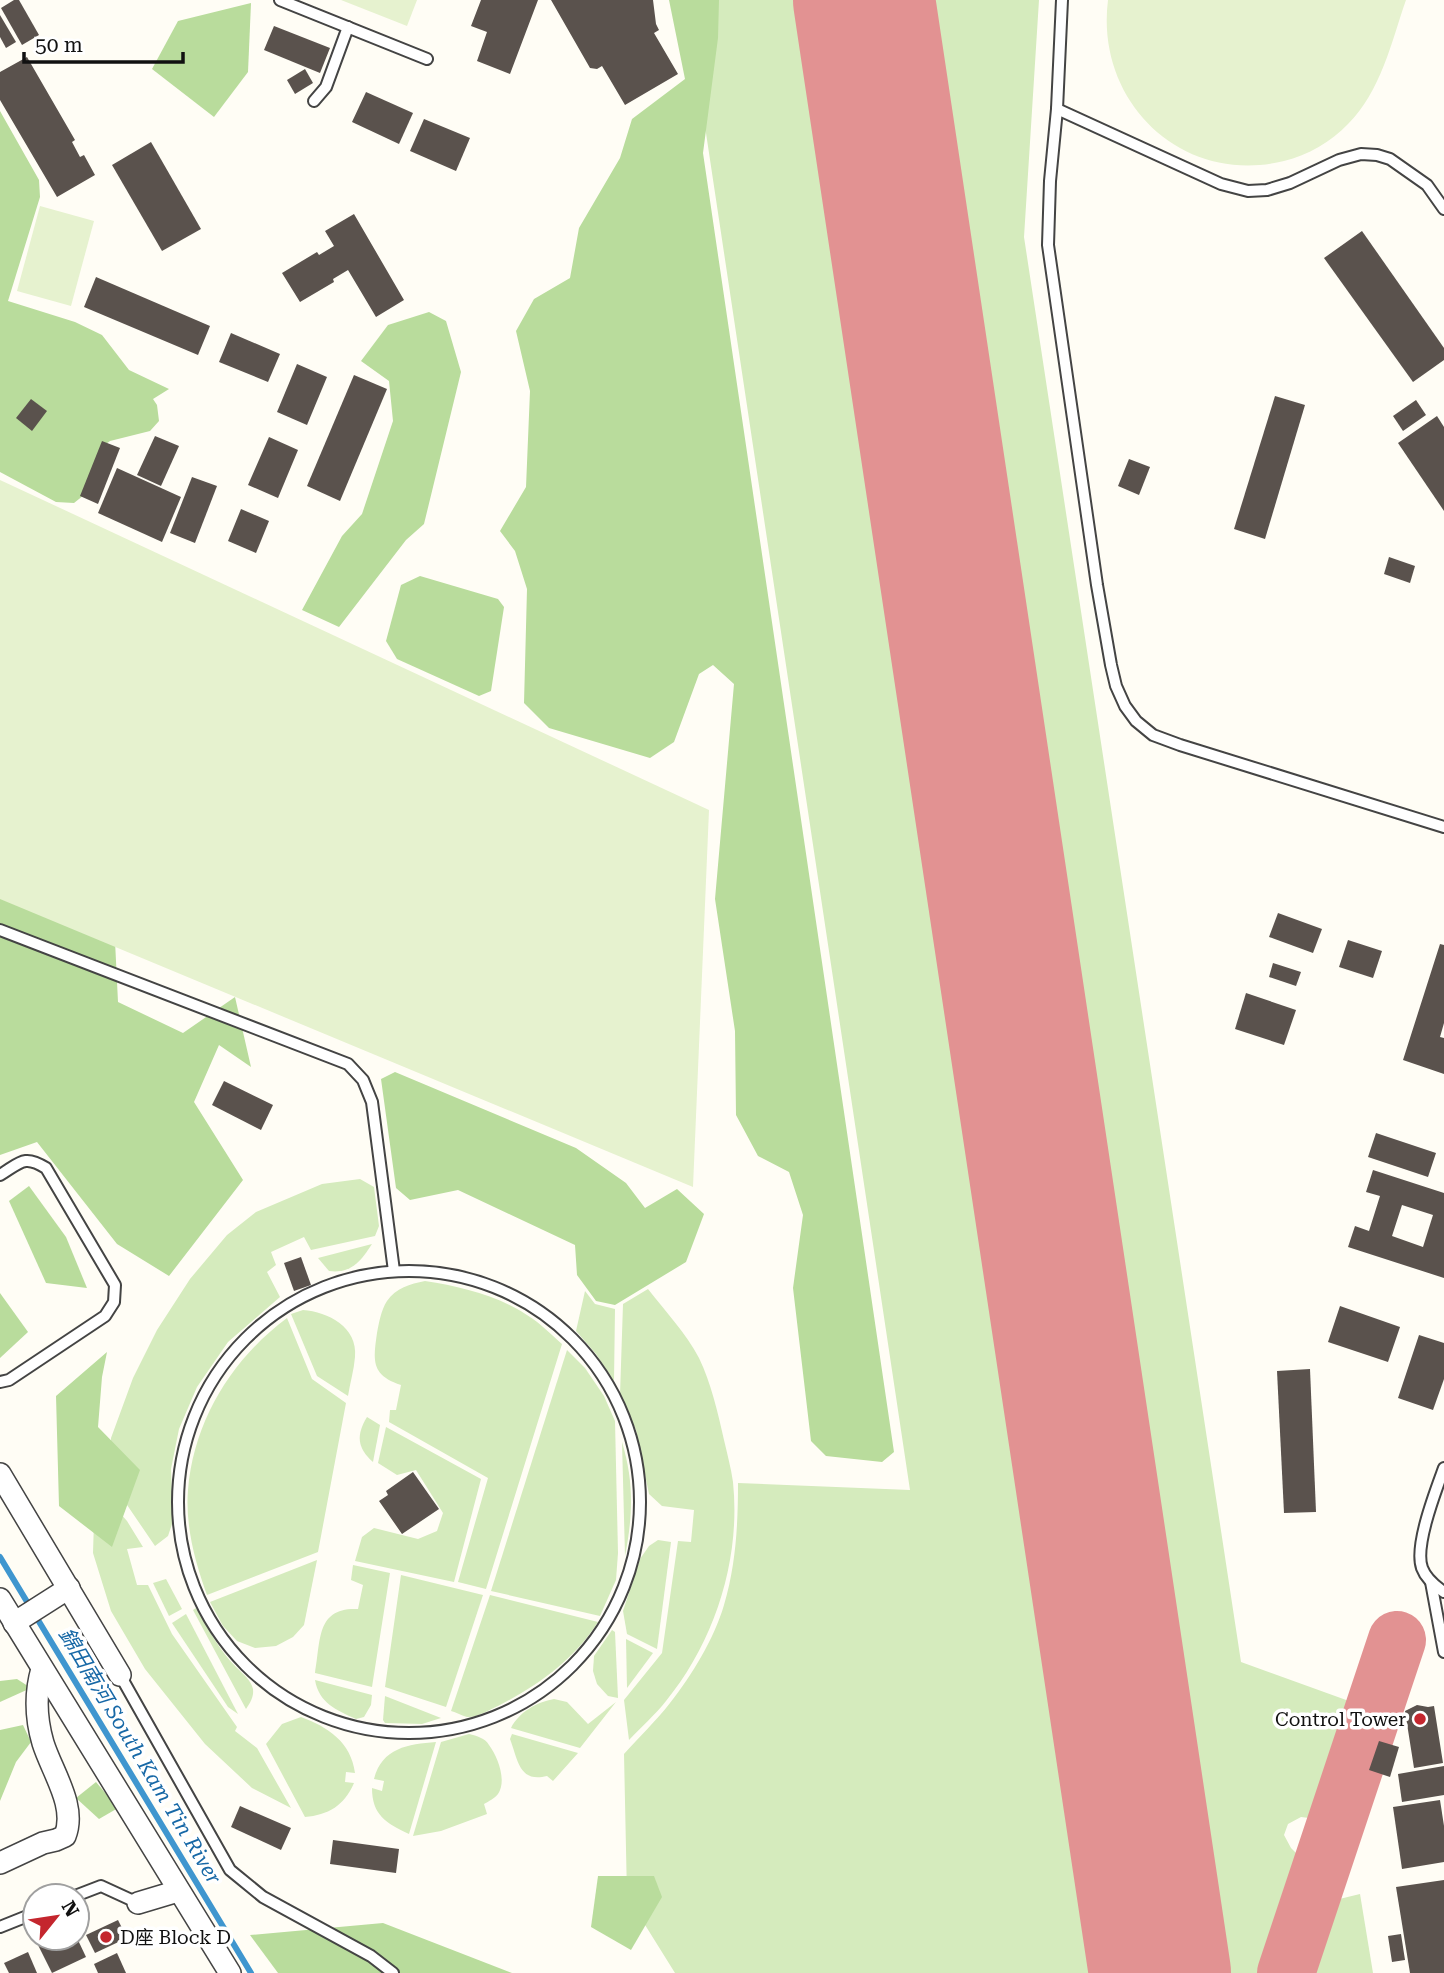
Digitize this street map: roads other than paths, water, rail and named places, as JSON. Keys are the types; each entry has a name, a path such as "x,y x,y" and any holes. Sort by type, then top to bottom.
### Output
{"street":[{"path":"0,1474 120,1675"},
{"path":"14,1623 69,1588"},
{"path":"0,1600 230,1973"},
{"path":"0,1863 65,1836 68,1827 69,1814 43,1743 37,1714 37,1685 42,1669"},
{"path":"138,1903 178,1891"}],"lane":[{"path":"280,0 427,59"},
{"path":"1062,0 1048,245 1097,585 1111,665 1125,706 1136,721 1153,735 1180,746 1444,827"},
{"path":"314,101 326,87 348,27"},
{"path":"1056,109 1221,184 1248,191 1267,190 1290,183 1339,160 1361,154 1377,155 1390,159 1427,185 1444,209"},
{"path":"0,930 348,1064 363,1080 372,1102 394,1271"},
{"path":"0,1175 26,1160 35,1161 46,1168 115,1285 114,1302 105,1316 9,1380 0,1382"},
{"path":"394,1271 449,1274 477,1281 528,1304 558,1326 590,1359 607,1382 620,1407 637,1460 640,1488 637,1544 626,1584 608,1622 574,1666 553,1685 506,1714 453,1731 425,1734 397,1734 342,1724 316,1714 268,1685 247,1667 228,1646 201,1602 182,1545 179,1517 178,1489 188,1434 211,1382 236,1349 266,1320 313,1291 366,1274 394,1271"},
{"path":"1444,1468 1420,1548 1422,1568 1431,1582 1444,1592"},
{"path":"1431,1582 1444,1652"},
{"path":"120,1675 230,1870 263,1897 371,1956 393,1973"},
{"path":"91,1890 101,1886 138,1903"},
{"path":"0,1927 21,1919"}],"waterway":[{"name":"錦田南河 South Kam Tin River","path":"0,1557 251,1973"}],"place":[{"name":"Control Tower","path":"1420,1719"},
{"name":"D座 Block D","path":"106,1937"}]}
